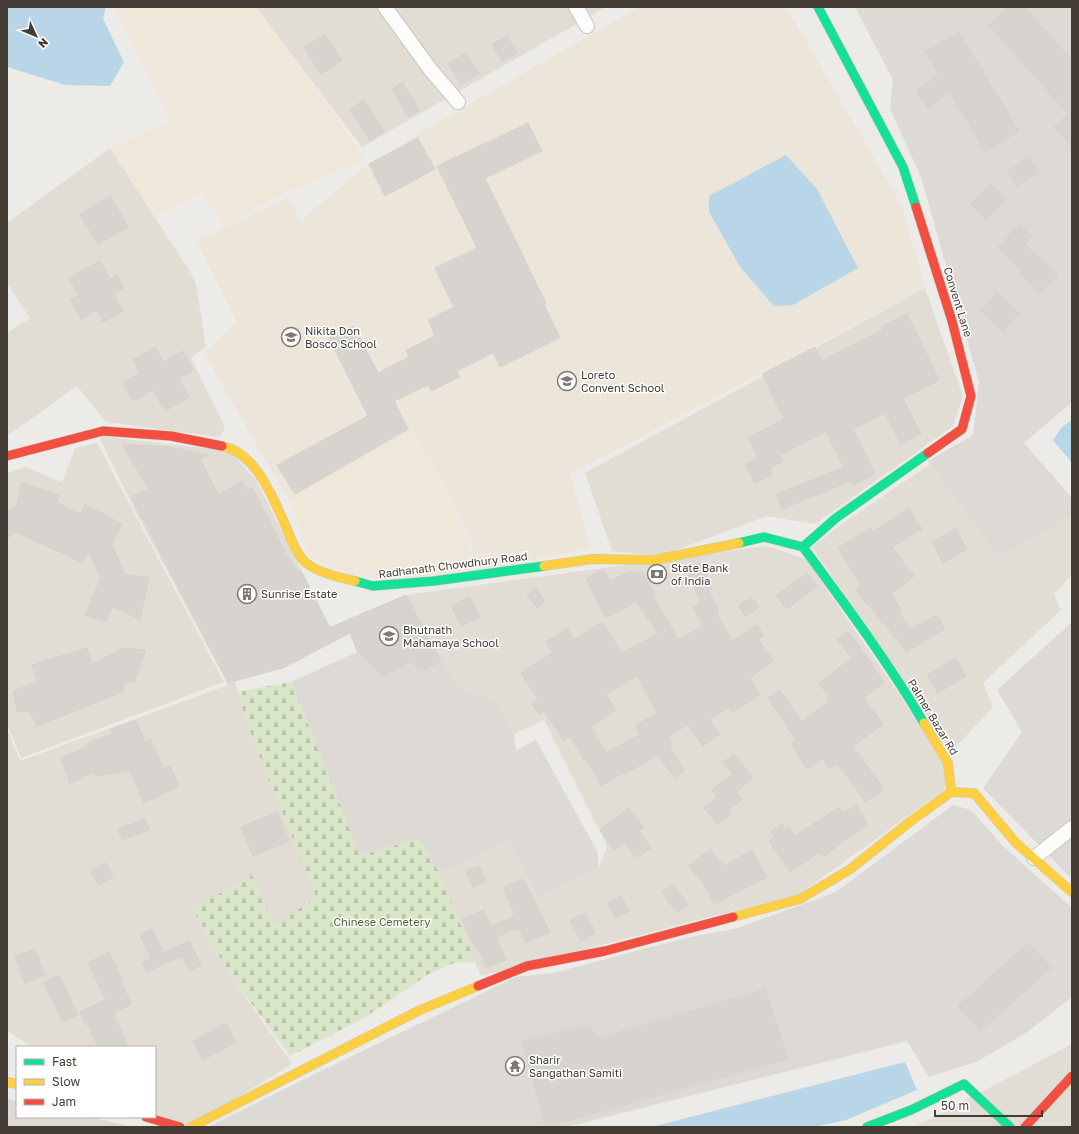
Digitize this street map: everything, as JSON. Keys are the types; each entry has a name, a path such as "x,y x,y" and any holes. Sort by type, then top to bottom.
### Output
{"street":[{"path":"385,7 430,69 458,102"},
{"path":"576,7 587,26"},
{"name":"Convent Lane","path":"803,547 836,518 962,429 971,396 952,321 903,167 818,7"},
{"name":"Radhanath Chowdhury Road","path":"7,456 104,431 170,436 232,448 246,458 260,475 273,499 295,548 305,562 326,574 373,586 434,581 592,559 654,560 764,537 803,547"},
{"name":"Palmer Bazar Rd","path":"803,547 846,606 917,711 948,763 951,792"},
{"path":"191,1127 418,1010 527,966 605,951 800,899 849,870 951,792 974,793 1016,843 1072,892"},
{"path":"1034,858 1072,828"},
{"path":"1027,1126 1072,1076"},
{"path":"867,1127 911,1110 964,1084 1010,1127"},
{"path":"149,1118 180,1127"}],"shaded area":[{"path":"114,7 256,7 329,106 365,160 275,197 225,227 202,193 155,217 110,148 172,121"},
{"path":"256,7 606,7 362,147"},
{"name":"Loreto Convent School","path":"639,7 786,7 902,206 925,288 570,474 591,548 475,572 472,541 301,220 366,166 435,124"},
{"path":"855,7 1072,7 1072,402 1024,443 1072,498 1072,515 999,557 928,461 973,435 979,382 921,177 890,109 893,80"},
{"path":"110,148 192,275 196,285 206,347 191,358 225,427 220,437 106,422 77,386 7,436 7,333 30,318 7,283 7,223"},
{"name":"Nikita Don Bosco School","path":"288,198 412,430 290,500 272,472 204,353 236,321 196,241"},
{"path":"925,288 963,396 953,426 815,524 767,516 660,556 612,551 585,473"},
{"path":"412,430 470,543 472,570 388,581 349,574 311,558 290,500"},
{"path":"974,435 1050,472 1072,503 1072,575 1054,594 1061,610 983,683 993,707 951,752 812,547 850,518"},
{"path":"99,436 230,451 256,480 337,640 282,668 235,682 319,903 274,927 193,909 229,973 292,1064 190,1127 156,1117 156,1046 31,1046 7,1031 7,729 20,761 228,685 135,511"},
{"path":"97,443 224,682 21,758 7,724 7,473 25,467 62,482 75,448"},
{"path":"766,546 806,559 947,764 944,790 799,894 481,976 439,873 508,841 537,897 599,868 607,846 544,720 514,734 497,701 457,689 406,595"},
{"path":"406,595 457,688 497,701 514,734 516,750 536,740 597,851 599,868 537,897 508,841 439,873 418,838 360,856 291,682 357,652 345,621"},
{"path":"1072,622 1072,879 983,788 1022,732 997,690"},
{"path":"953,805 971,810 1003,846 1072,908 1072,997 1026,1033 976,1062 929,1077 907,1041 567,1127 208,1127 516,977 554,973 685,938 738,928 836,892"},
{"path":"1072,1044 1072,1127 912,1127 925,1122"},
{"path":"7,1099 16,1101 16,1118 94,1118 134,1127 7,1127"}],"green space":[{"name":"Chinese Cemetery","path":"291,682 360,856 419,838 439,873 476,962 454,963 429,974 364,1018 290,1056 229,973 193,909 252,875 274,927 316,897 265,769 237,692"}],"water":[{"path":"7,7 106,7 103,19 124,62 110,86 65,85 7,67"},
{"path":"786,155 817,189 858,268 793,305 774,306 740,267 709,212 709,196"},
{"path":"1072,420 1072,463 1053,440 1062,427"},
{"path":"905,1062 917,1090 846,1120 814,1127 651,1127"}],"building":[{"path":"1009,7 1024,7 1072,60 1072,147 1054,127 1068,114 989,25"},
{"path":"959,32 1019,131 986,152 950,92 928,108 916,92 939,74 926,52"},
{"path":"325,34 342,60 321,74 304,47"},
{"path":"507,36 517,53 502,61 492,44"},
{"path":"466,53 479,74 461,84 448,64"},
{"path":"402,82 420,110 409,117 392,89"},
{"path":"364,100 384,132 370,141 350,109"},
{"path":"528,123 542,151 485,178 546,303 544,304 560,338 500,367 493,353 457,371 460,377 431,391 428,385 394,401 408,429 295,494 277,465 368,416 329,338 354,326 378,373 409,357 406,350 435,336 428,320 454,307 435,268 477,248 437,166"},
{"path":"418,138 435,169 385,196 369,164"},
{"path":"1029,157 1039,172 1017,186 1007,172"},
{"path":"991,184 1006,200 986,219 970,204"},
{"path":"110,196 128,227 98,244 80,214"},
{"path":"1020,224 1032,236 1025,244 1058,275 1040,293 1020,274 1023,271 998,247"},
{"path":"100,261 110,279 117,275 124,288 113,294 123,311 103,322 97,310 81,319 70,300 79,295 69,278"},
{"path":"997,293 1019,313 1003,331 981,311"},
{"path":"907,314 939,380 903,398 921,434 901,444 885,413 853,429 875,474 853,485 851,481 782,509 777,494 844,467 826,431 780,455 783,461 769,469 772,475 755,483 745,464 759,458 748,438 784,419 762,374 815,347 822,361 883,330 881,327"},
{"path":"155,347 163,362 183,351 194,370 179,378 189,397 165,411 153,390 133,401 123,383 140,373 133,360"},
{"name":"Sunrise Estate","path":"122,444 169,447 209,455 200,459 218,495 242,481 247,491 252,488 285,553 296,569 302,573 329,628 406,595 441,661 420,672 412,661 383,676 358,652 350,633 283,668 228,682 131,497 149,489"},
{"path":"22,483 60,495 57,502 81,514 85,504 122,524 112,545 125,574 149,578 140,619 112,607 106,622 85,615 101,578 88,550 83,563 16,532 7,538 7,510 16,506"},
{"path":"909,508 922,529 892,547 914,576 891,594 902,610 899,612 910,630 937,615 945,629 906,652 897,637 895,639 885,622 883,624 856,589 861,586 838,548 870,528 872,532"},
{"path":"956,529 967,549 943,563 932,542"},
{"path":"700,563 712,589 708,590 719,611 716,612 731,641 757,625 764,636 758,639 774,661 750,678 760,695 732,712 729,708 709,719 720,734 703,746 688,725 668,736 673,746 669,748 685,770 675,778 657,755 624,775 623,773 601,786 586,758 584,760 570,736 563,740 544,711 539,715 532,704 538,699 521,673 553,652 546,642 567,628 574,639 602,622 622,653 658,634 636,602 606,618 586,579 600,571 605,572 611,581 628,572 642,572 656,596 653,597 678,639 703,626 693,607 701,603 684,566","holes":["637,676 657,713 635,726 639,735 606,753 591,726 616,710 606,694"]},
{"path":"807,573 817,586 787,609 776,596"},
{"path":"535,588 545,601 537,608 527,595"},
{"path":"470,597 480,617 461,626 451,606"},
{"path":"751,597 759,607 746,617 738,606"},
{"path":"847,631 858,644 884,682 864,698 883,724 853,746 884,789 866,802 837,763 830,769 823,759 807,769 791,744 796,740 768,698 780,690 802,722 829,701 827,698 829,697 819,683 852,658 837,640"},
{"path":"87,648 92,664 123,648 146,650 135,681 123,683 124,691 37,726 30,711 17,712 13,691 38,682 32,665"},
{"path":"955,658 966,676 938,693 927,675"},
{"path":"136,720 145,742 151,739 163,769 170,766 179,786 144,803 130,771 96,776 95,771 70,784 61,758 87,747 86,744 113,734 111,730"},
{"path":"734,754 753,778 736,792 742,800 729,809 731,813 718,824 704,808 717,797 712,790 733,774 723,762"},
{"path":"856,805 868,825 841,842 842,843 823,857 820,852 790,872 769,841 775,837 771,831 782,824 785,829 789,827 795,836 839,807 843,813"},
{"path":"629,808 644,828 639,831 651,848 636,858 625,842 614,850 600,830"},
{"path":"277,812 289,841 253,856 241,827"},
{"path":"145,819 149,830 122,840 118,829"},
{"path":"710,849 724,866 752,850 767,877 714,904 705,886 689,866"},
{"path":"106,863 113,878 98,885 91,871"},
{"path":"479,866 486,881 473,887 466,871"},
{"path":"524,879 550,932 526,943 519,928 496,937 506,960 486,967 478,948 476,949 462,920 484,910 491,926 513,917 512,915 515,914 503,888"},
{"path":"673,884 688,905 677,913 662,892"},
{"path":"621,896 629,911 615,918 608,903"},
{"path":"585,913 596,933 581,941 570,920"},
{"path":"152,929 163,953 189,941 201,965 189,971 182,956 147,972 142,963 151,959 140,935"},
{"path":"1028,943 1051,968 980,1031 958,1006"},
{"path":"35,949 45,975 25,983 15,956"},
{"path":"109,952 123,981 121,982 131,1004 113,1013 128,1046 98,1046 88,1024 86,1025 80,1012 106,1000 88,963"},
{"path":"59,975 78,1015 63,1022 44,983"},
{"path":"765,989 788,1059 546,1127 522,1042 590,1025 596,1039"},
{"path":"226,1023 236,1042 203,1060 193,1041"}],"traffic: fast":[{"path":"818,7 903,167 916,207"},
{"path":"803,547 836,518 928,453"},
{"path":"739,543 764,537 803,547"},
{"path":"803,547 881,656 924,723"},
{"path":"355,581 373,586 434,581 544,566"},
{"path":"867,1127 911,1110 964,1084 1010,1127"}],"traffic: slow":[{"path":"222,446 234,450 245,458 263,479 282,517 294,546 304,561 308,565 321,571 355,581"},
{"path":"544,566 592,559 654,560 739,543"},
{"path":"924,723 948,763 951,792"},
{"path":"951,792 974,793 1016,843 1072,892"},
{"path":"733,917 800,899 849,870 911,821 951,792"},
{"path":"191,1127 418,1011 478,986"},
{"path":"7,1082 16,1084"}],"traffic: jam":[{"path":"916,207 952,321 971,396 962,429 928,453"},
{"path":"7,456 103,431 171,436 222,446"},
{"path":"478,986 527,966 605,951 733,917"},
{"path":"1025,1127 1072,1076"},
{"path":"149,1118 180,1127"}],"place":[{"name":"Nikita Don Bosco School","path":"291,337"},
{"name":"Loreto Convent School","path":"567,381"},
{"name":"State Bank of India","path":"657,574"},
{"name":"Sunrise Estate","path":"247,594"},
{"name":"Bhutnath Mahamaya School","path":"389,636"},
{"name":"Sharir Sangathan Samiti","path":"515,1066"}]}
